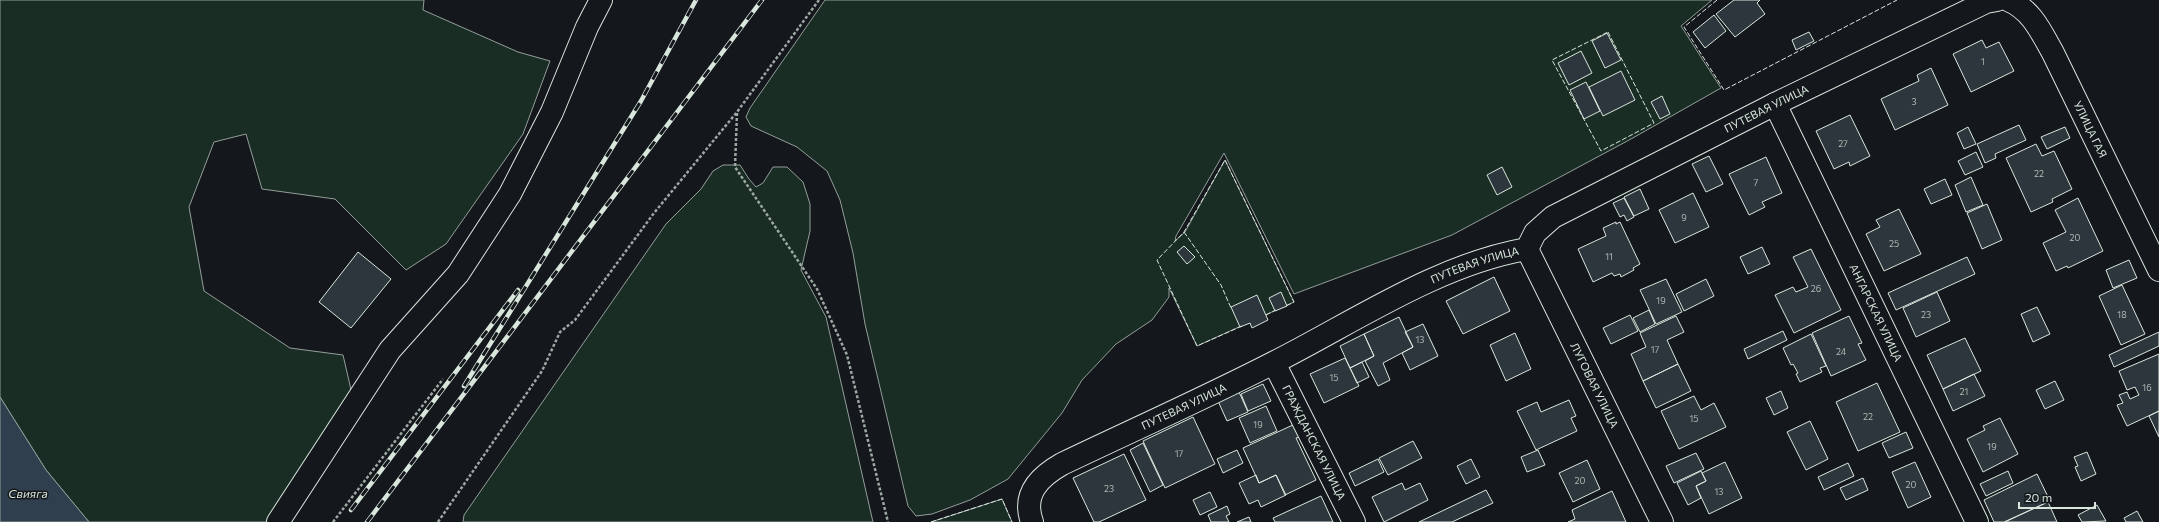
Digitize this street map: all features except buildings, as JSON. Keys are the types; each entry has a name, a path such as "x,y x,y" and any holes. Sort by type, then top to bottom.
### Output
{"street":[{"path":"278,522 390,350 458,274 510,194 552,112 587,27 601,0"},
{"name":"ПУТЕВАЯ УЛИЦА","path":"1030,516 1034,488 1044,474 1274,363 1398,296 1465,266 1504,252 1527,249 1535,233 1553,217 1775,104 1986,2 1997,0"},
{"name":"УЛИЦА ГАЯ","path":"2008,0 2020,5 2034,20 2054,53 2159,270"},
{"name":"АНГАРСКАЯ УЛИЦА","path":"1775,104 1977,522"},
{"name":"ЛУГОВАЯ УЛИЦА","path":"1527,249 1662,522"},
{"name":"ГРАЖДАНСКАЯ УЛИЦА","path":"1274,363 1354,522"}],"path":[{"path":"438,522 542,371 560,332 575,320 654,213 737,112 819,0"},
{"path":"737,112 735,167 817,288 847,355 888,522"},
{"path":"333,522 443,379"}],"green space":[{"path":"0,0 424,0 423,10 518,52 550,61 523,134 446,244 406,270 335,199 262,189 246,134 214,142 189,207 204,291 290,348 343,355 352,394 277,522 89,522 46,470 0,397"},
{"path":"825,0 1712,0 1681,26 1721,88 1631,139 1452,235 1294,294 1224,153 1176,236 1175,241 1185,232 1225,160 1294,302 1197,346 1169,288 1169,297 1152,320 1116,344 1082,380 1062,413 1008,479 970,500 932,514 916,516 908,506 865,324 853,253 840,200 827,171 797,147 751,126 746,117 750,108"},
{"path":"723,165 740,165 756,187 763,183 773,167 787,167 803,182 810,204 810,231 801,270 826,317 873,522 463,522 464,515 666,224 701,189 713,171"},
{"path":"1002,499 1012,522 931,522"}],"water":[{"name":"Свияга","path":"0,397 46,470 89,522 0,522"}],"railway":[{"path":"464,386 641,101 696,0"},
{"path":"367,522 762,0"},
{"path":"351,510 518,290"}],"fence":[{"path":"1717,0 1684,27 1724,90 1897,0"},
{"path":"1608,32 1654,123 1601,151 1552,60 1608,32"},
{"path":"1242,326 1197,346 1157,260 1184,232 1225,160 1294,302 1286,306"},
{"path":"1184,232 1221,285 1231,308"},
{"path":"1266,315 1276,310"},
{"path":"931,522 1002,499 1012,522"}]}
